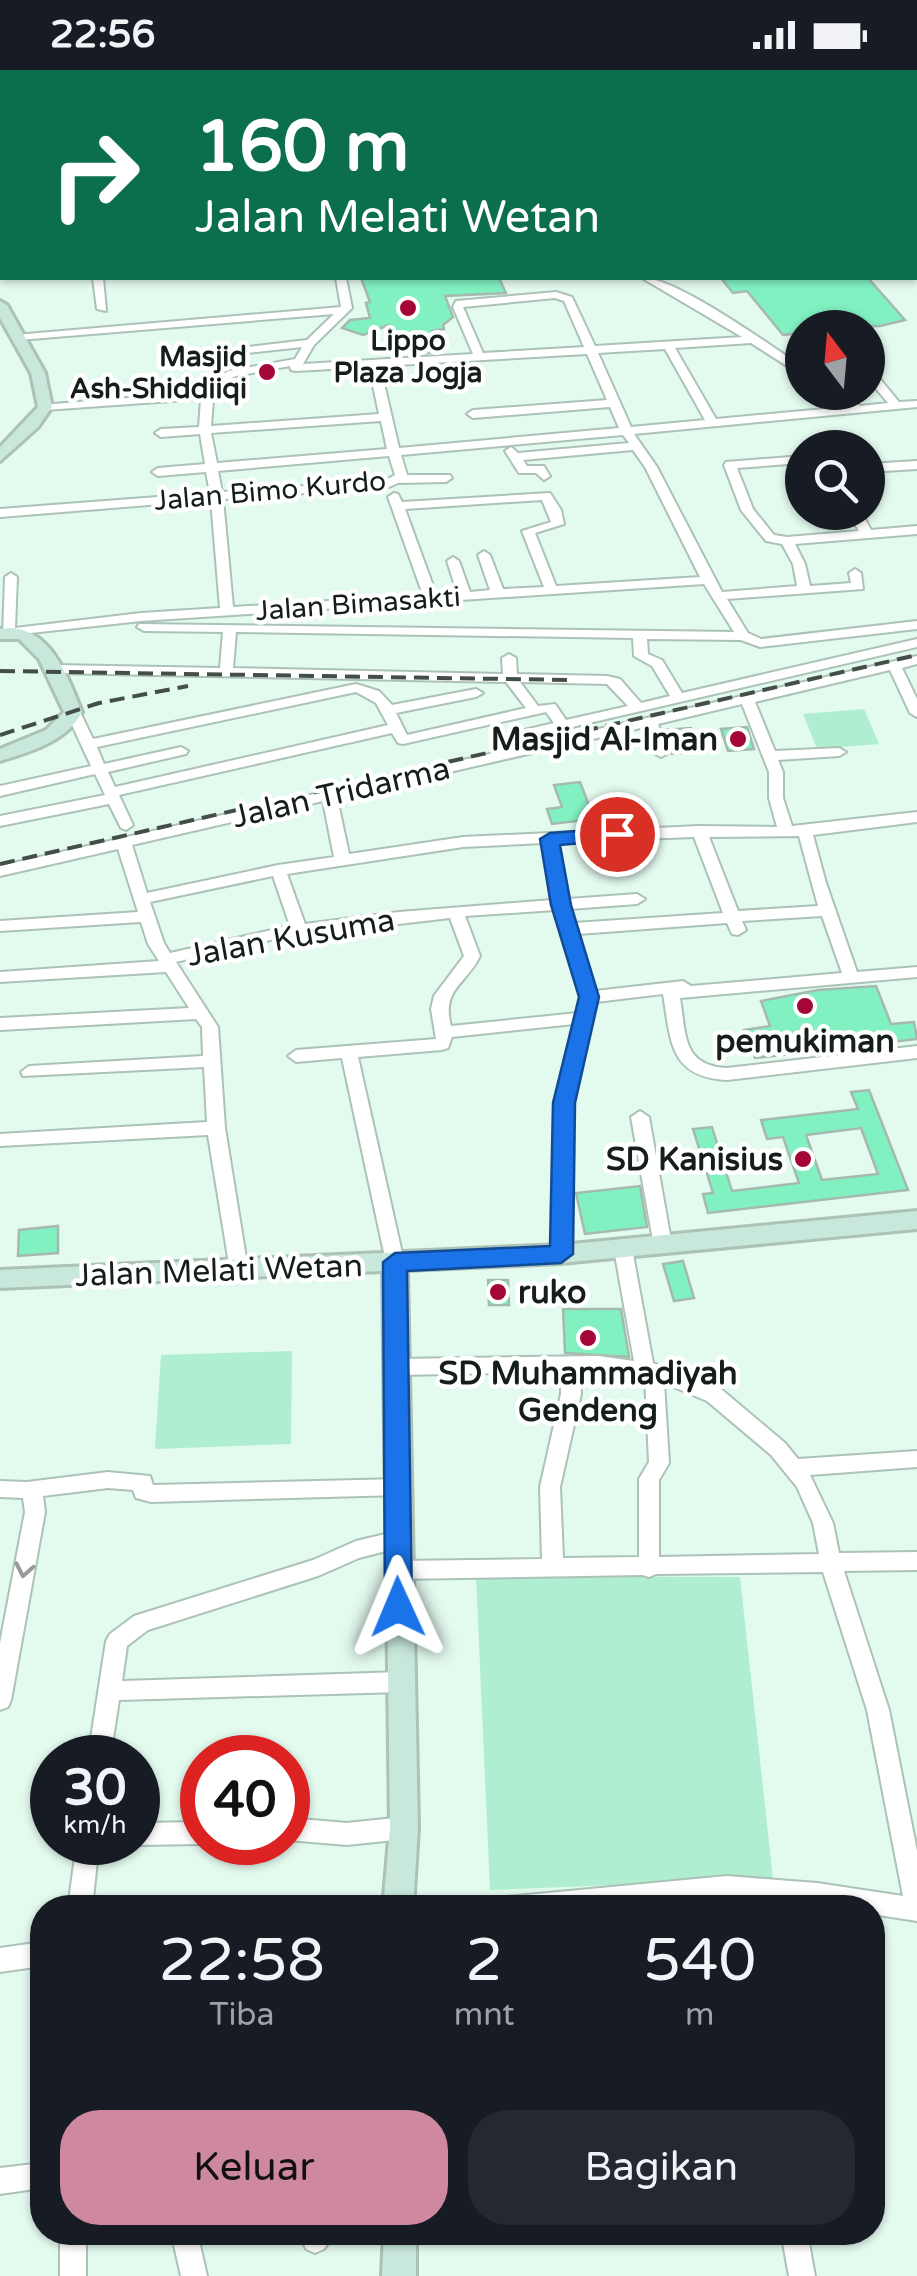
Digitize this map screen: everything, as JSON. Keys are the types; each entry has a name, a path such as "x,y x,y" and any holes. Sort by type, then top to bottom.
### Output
{"street":[{"path":"98,280 101,306 121,302"},
{"path":"341,280 345,310"},
{"path":"650,280 785,360"},
{"path":"480,358 458,307 468,301 566,296 627,432 743,636"},
{"path":"0,306 38,373 45,407 34,424 0,456"},
{"path":"18,337 345,310"},
{"path":"345,310 294,366 753,340"},
{"path":"134,328 138,347"},
{"path":"165,359 310,344"},
{"path":"668,345 712,422"},
{"path":"227,612 216,496 205,430 205,394 216,379 296,362"},
{"path":"158,472 394,452 374,364"},
{"path":"885,393 896,406"},
{"path":"45,407 205,394"},
{"path":"474,414 613,403"},
{"name":"Jalan Bimo Kurdo","path":"885,407 917,404"},
{"name":"Jalan Bimo Kurdo","path":"0,513 393,481 401,476 394,452 858,410"},
{"path":"161,433 384,417"},
{"path":"507,442 523,470 540,469 544,476"},
{"path":"516,457 638,446"},
{"path":"785,460 735,462 728,468 747,510 765,535 787,541 917,530"},
{"path":"885,467 917,464"},
{"path":"431,599 396,506 393,481 446,478"},
{"path":"312,490 318,508"},
{"path":"396,506 546,496 556,510 558,524 528,532 552,591"},
{"path":"865,530 867,534"},
{"path":"787,541 799,564 804,589"},
{"path":"484,555 498,594"},
{"path":"453,561 465,596"},
{"path":"718,596 858,586 855,574"},
{"path":"0,977 169,963 147,917 113,795 54,669 24,634 4,633 12,578"},
{"name":"Jalan Bimasakti","path":"4,633 227,612 708,580"},
{"path":"69,626 743,636 760,643 917,625"},
{"path":"226,673 230,628"},
{"path":"506,632 510,678 534,710"},
{"path":"640,634 641,656 656,664 679,699"},
{"path":"503,739 917,643"},
{"name":"Jalan Tridarma","path":"0,871 124,834 329,795 917,660"},
{"path":"894,665 917,713"},
{"path":"54,669 598,680 615,682 638,708"},
{"path":"91,744 356,688 371,692 390,710 395,728 407,740 550,707 562,724"},
{"path":"390,710 476,693"},
{"path":"747,699 776,772 776,798 786,831"},
{"path":"0,755 56,731 72,720 73,712"},
{"path":"650,721 661,753"},
{"path":"0,821 395,728"},
{"path":"0,790 181,751"},
{"path":"768,756 839,752"},
{"path":"329,795 342,859"},
{"path":"142,899 278,870 463,842 806,831 917,817"},
{"path":"806,831 850,973"},
{"path":"699,832 735,922"},
{"path":"550,839 561,905 589,997 564,1103 561,1254"},
{"path":"278,870 300,932"},
{"name":"Jalan Kusuma","path":"239,1270 216,1128 210,1028 169,963 300,932 637,899"},
{"path":"569,929 735,922 828,910"},
{"path":"296,1056 438,1046 446,1032 440,1014 441,999 472,956 456,914"},
{"path":"0,926 147,917"},
{"path":"589,997 661,987 917,970"},
{"path":"917,970 671,993 683,1053 701,1073 726,1074 917,1052"},
{"path":"0,1024 201,1012"},
{"path":"446,1032 581,1018"},
{"path":"349,1052 395,1262 404,1828 399,1895"},
{"path":"29,1072 212,1061"},
{"path":"640,1118 663,1246"},
{"path":"0,1140 216,1128"},
{"name":"Jalan Melati Wetan","path":"0,1279 561,1254 917,1220"},
{"path":"623,1250 650,1370 659,1463 649,1478 649,1568"},
{"path":"397,1368 570,1365 650,1370 714,1395 762,1432 794,1468 817,1507 878,1710 917,1910 885,1905"},
{"path":"553,1569 550,1486 571,1394 570,1365"},
{"path":"794,1468 917,1458"},
{"path":"0,1489 137,1480 144,1482 143,1491 148,1494 400,1486"},
{"path":"0,1700 4,1652 34,1512 34,1496 28,1490"},
{"path":"102,1735 117,1641 141,1623 318,1568 356,1550 398,1540"},
{"path":"397,1570 917,1561"},
{"path":"108,1691 401,1682"},
{"path":"310,1831 347,1834 404,1828"},
{"path":"82,1895 85,1865"},
{"path":"788,1895 823,1895"},
{"path":"0,1960 30,1956"},
{"path":"0,2181 30,2177"},
{"path":"73,2245 73,2276"},
{"path":"187,2245 194,2276"},
{"path":"393,2275 398,2245"},
{"path":"796,2245 802,2276"}],"green space":[{"path":"864,709 879,744 817,749 803,714"},
{"path":"292,1351 291,1444 155,1449 161,1355"},
{"path":"476,1576 740,1577 773,1879 490,1890"}],"building":[{"name":"Lippo Plaza Jogja","path":"362,280 500,280 506,293 445,296 453,317 443,325 444,329 432,331 440,352 412,354 406,333 391,335 389,325 363,335 342,328 350,320 370,318 366,303 370,302"},
{"path":"723,280 870,280 905,320 885,325 885,310 785,310 783,335 747,291 733,293"},
{"name":"Masjid Al-Iman","path":"747,727 754,749 728,751 721,729"},
{"path":"691,728 700,751 672,754 664,730"},
{"path":"580,782 594,819 552,824 547,809 562,807 554,785"},
{"path":"876,986 891,1024 914,1022 917,1039 755,1058 744,1030 770,1026 761,1001 818,990"},
{"name":"SD Kanisius","path":"869,1090 908,1190 708,1213 703,1194 713,1193 693,1129 712,1127 732,1191 799,1183 783,1137 767,1139 761,1120 858,1109 851,1092","holes":["861,1128 878,1174 822,1180 806,1135"]},
{"path":"640,1186 647,1227 585,1234 576,1193"},
{"path":"58,1226 58,1253 18,1256 19,1230"},
{"path":"683,1261 694,1298 674,1301 663,1264"},
{"name":"ruko","path":"488,1280 508,1280 509,1305 489,1305"},
{"name":"SD Muhammadiyah Gendeng","path":"563,1309 621,1309 629,1357 565,1353"}],"railway":[{"path":"0,864 917,655"},
{"path":"0,671 570,680"},
{"path":"0,735 99,703 188,686"}],"place":[{"name":"Lippo Plaza Jogja","path":"408,308"},
{"name":"Masjid Ash-Shiddiiqi","path":"267,372"},
{"name":"Masjid Al-Iman","path":"738,739"},
{"name":"pemukiman","path":"805,1006"},
{"name":"SD Kanisius","path":"803,1159"},
{"name":"ruko","path":"498,1292"},
{"name":"SD Muhammadiyah Gendeng","path":"588,1338"}],"route":[{"path":"398,1607 400,1486 395,1262 561,1254 564,1103 589,997 561,905 550,839 617,834"}]}
